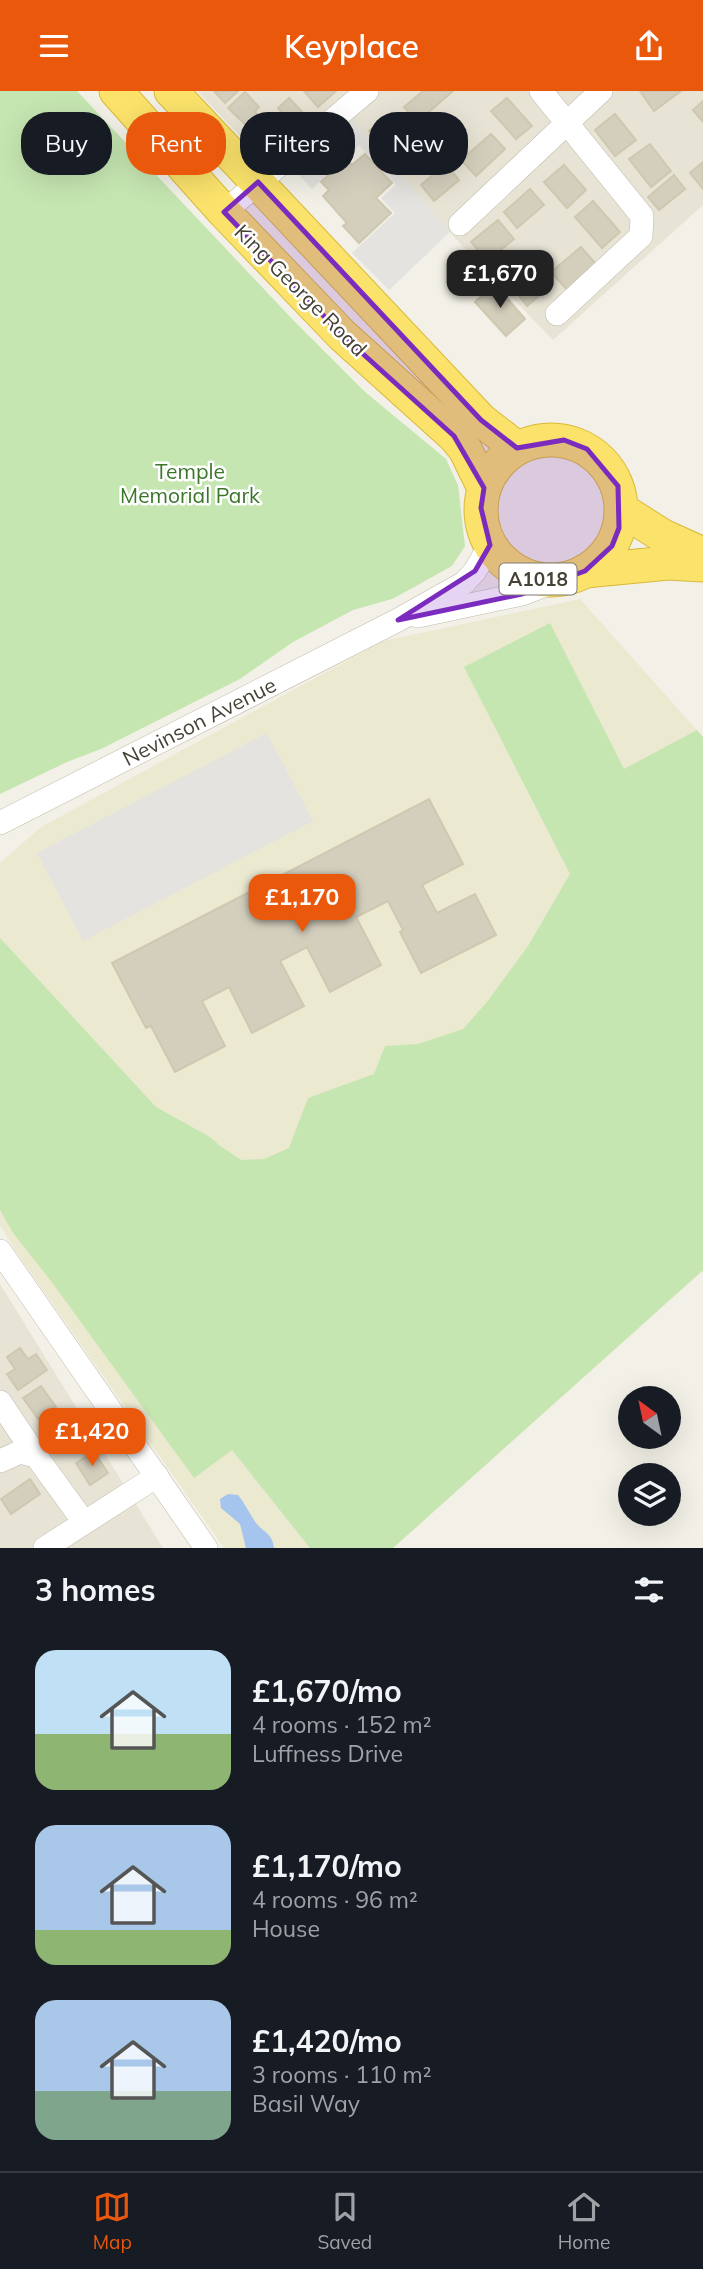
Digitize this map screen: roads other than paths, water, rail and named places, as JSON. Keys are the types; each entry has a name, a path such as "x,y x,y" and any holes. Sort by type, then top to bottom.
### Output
{"highway":[{"name":"King George Road","path":"116,91 224,212 342,335 454,436 465,449 484,488"},
{"name":"King George Road","path":"172,91 481,420 517,448"},
{"name":"A1018","path":"574,575 600,560 612,545 619,529 622,510 618,486 606,465 587,449 564,440 540,440 517,448 502,459 491,472 484,488 481,507 483,527 490,545 503,561 521,573 541,579 574,575 668,563 703,565"},
{"path":"622,510 663,536 703,554"}],"street":[{"path":"224,212 367,91"},
{"path":"541,91 642,216 641,236 558,314"},
{"path":"460,224 601,91"},
{"name":"Nevinson Avenue","path":"0,823 464,583 475,571 490,545"},
{"name":"Nevinson Avenue","path":"397,620 522,594 574,575"},
{"path":"0,1251 206,1548"},
{"path":"0,1402 84,1523"},
{"path":"0,1461 20,1452 36,1457"},
{"path":"45,1548 157,1476"}],"water":[{"path":"228,1494 238,1495 257,1524 269,1535 274,1548 246,1548 240,1524 221,1508 220,1499"}],"park label":[{"name":"Temple Memorial Park","path":"190,483"}]}
